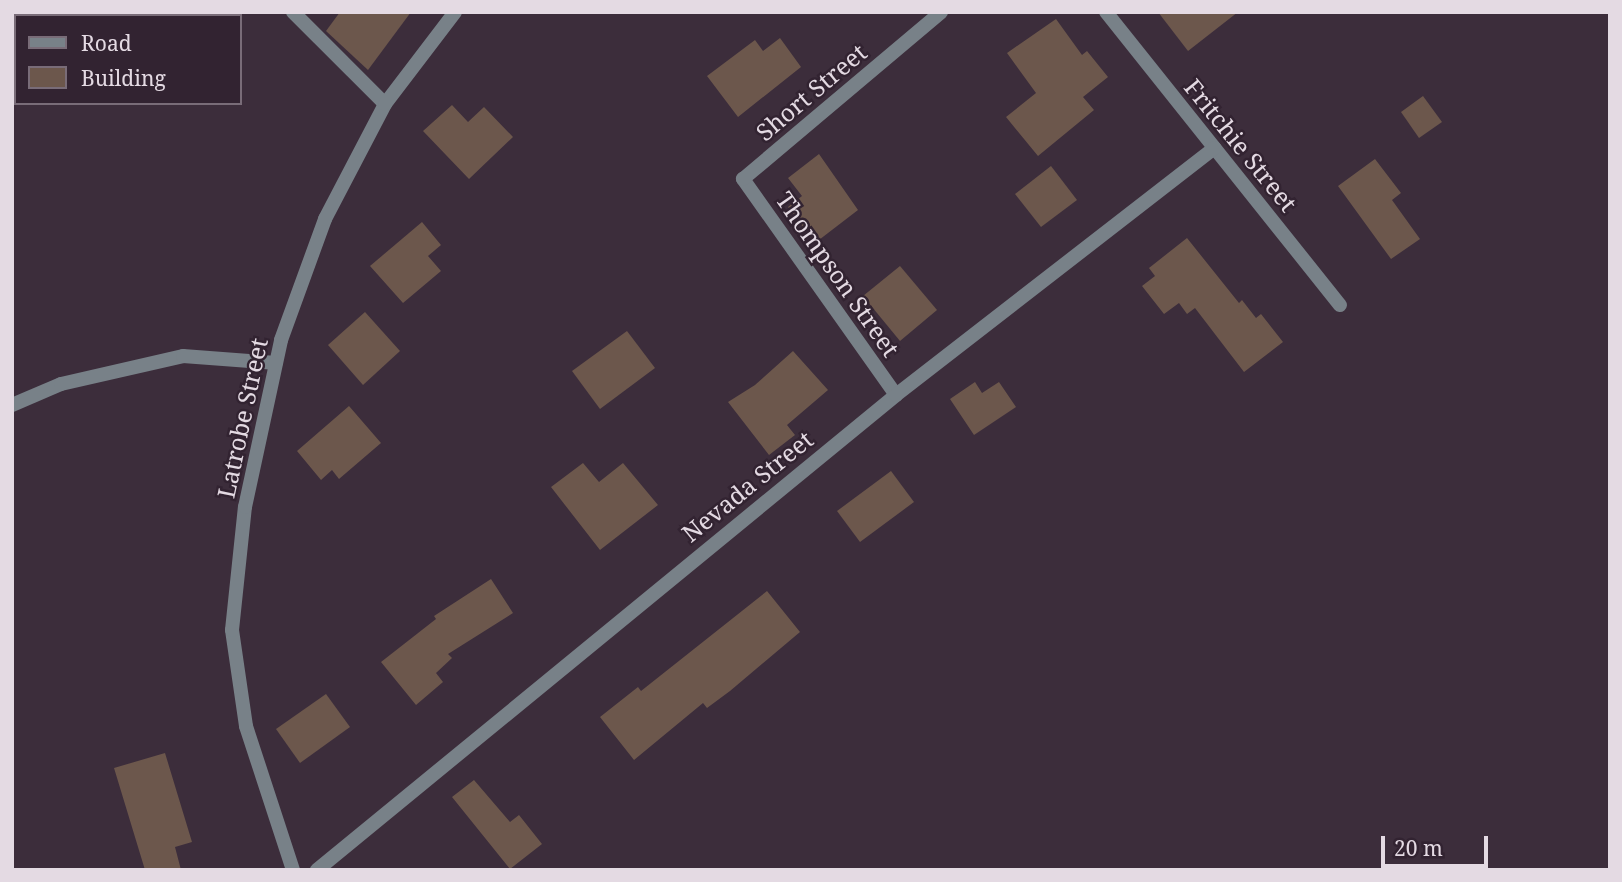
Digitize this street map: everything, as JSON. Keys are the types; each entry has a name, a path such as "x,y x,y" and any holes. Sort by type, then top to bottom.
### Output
{"street":[{"path":"293,12 385,104"},
{"name":"Latrobe Street","path":"293,870 246,726 232,630 246,507 281,340 325,219 385,104 455,12"},
{"name":"Short Street","path":"743,179 941,12"},
{"name":"Fritchie Street","path":"1106,12 1340,305"},
{"name":"Nevada Street","path":"317,870 896,395 1214,148"},
{"name":"Thompson Street","path":"743,179 896,395"},
{"path":"12,405 61,384 183,356 276,363"}],"building":[{"path":"340,12 411,12 368,70 326,31"},
{"path":"1158,12 1238,12 1188,51"},
{"path":"1056,19 1082,55 1087,51 1108,77 1083,97 1094,110 1038,156 1006,117 1036,93 1007,53"},
{"path":"780,38 801,67 738,117 707,76 755,40 763,51"},
{"path":"1423,96 1442,122 1419,138 1401,112"},
{"path":"452,105 468,122 484,107 513,137 469,179 423,131"},
{"path":"819,154 858,210 815,243 788,207 802,196 788,178"},
{"path":"1375,159 1401,193 1392,200 1420,239 1391,259 1338,186"},
{"path":"1051,166 1077,200 1041,227 1015,194"},
{"path":"422,222 441,245 428,256 441,271 403,303 370,266"},
{"path":"1187,238 1239,303 1242,300 1256,318 1261,314 1283,342 1244,372 1195,308 1187,314 1179,303 1164,314 1142,286 1155,276 1149,268"},
{"path":"900,266 937,310 900,341 863,296"},
{"path":"365,312 400,351 363,385 328,345"},
{"path":"627,331 655,368 600,409 572,371"},
{"path":"793,351 828,390 787,425 795,435 769,455 728,402 755,385"},
{"path":"975,382 982,393 999,382 1016,407 974,435 950,399"},
{"path":"349,406 381,443 339,479 332,470 321,480 297,451"},
{"path":"583,463 599,482 623,463 658,505 600,550 551,487"},
{"path":"891,471 914,502 860,542 837,511"},
{"path":"491,579 513,613 448,654 452,658 436,673 443,682 416,705 381,662 436,619 434,616"},
{"path":"767,591 800,632 730,691 707,708 703,703 634,760 600,717 638,687 641,691"},
{"path":"326,694 350,727 300,763 276,729"},
{"path":"165,753 192,842 175,847 181,870 145,870 114,768"},
{"path":"474,780 510,822 519,815 542,844 510,869 452,797"}]}
